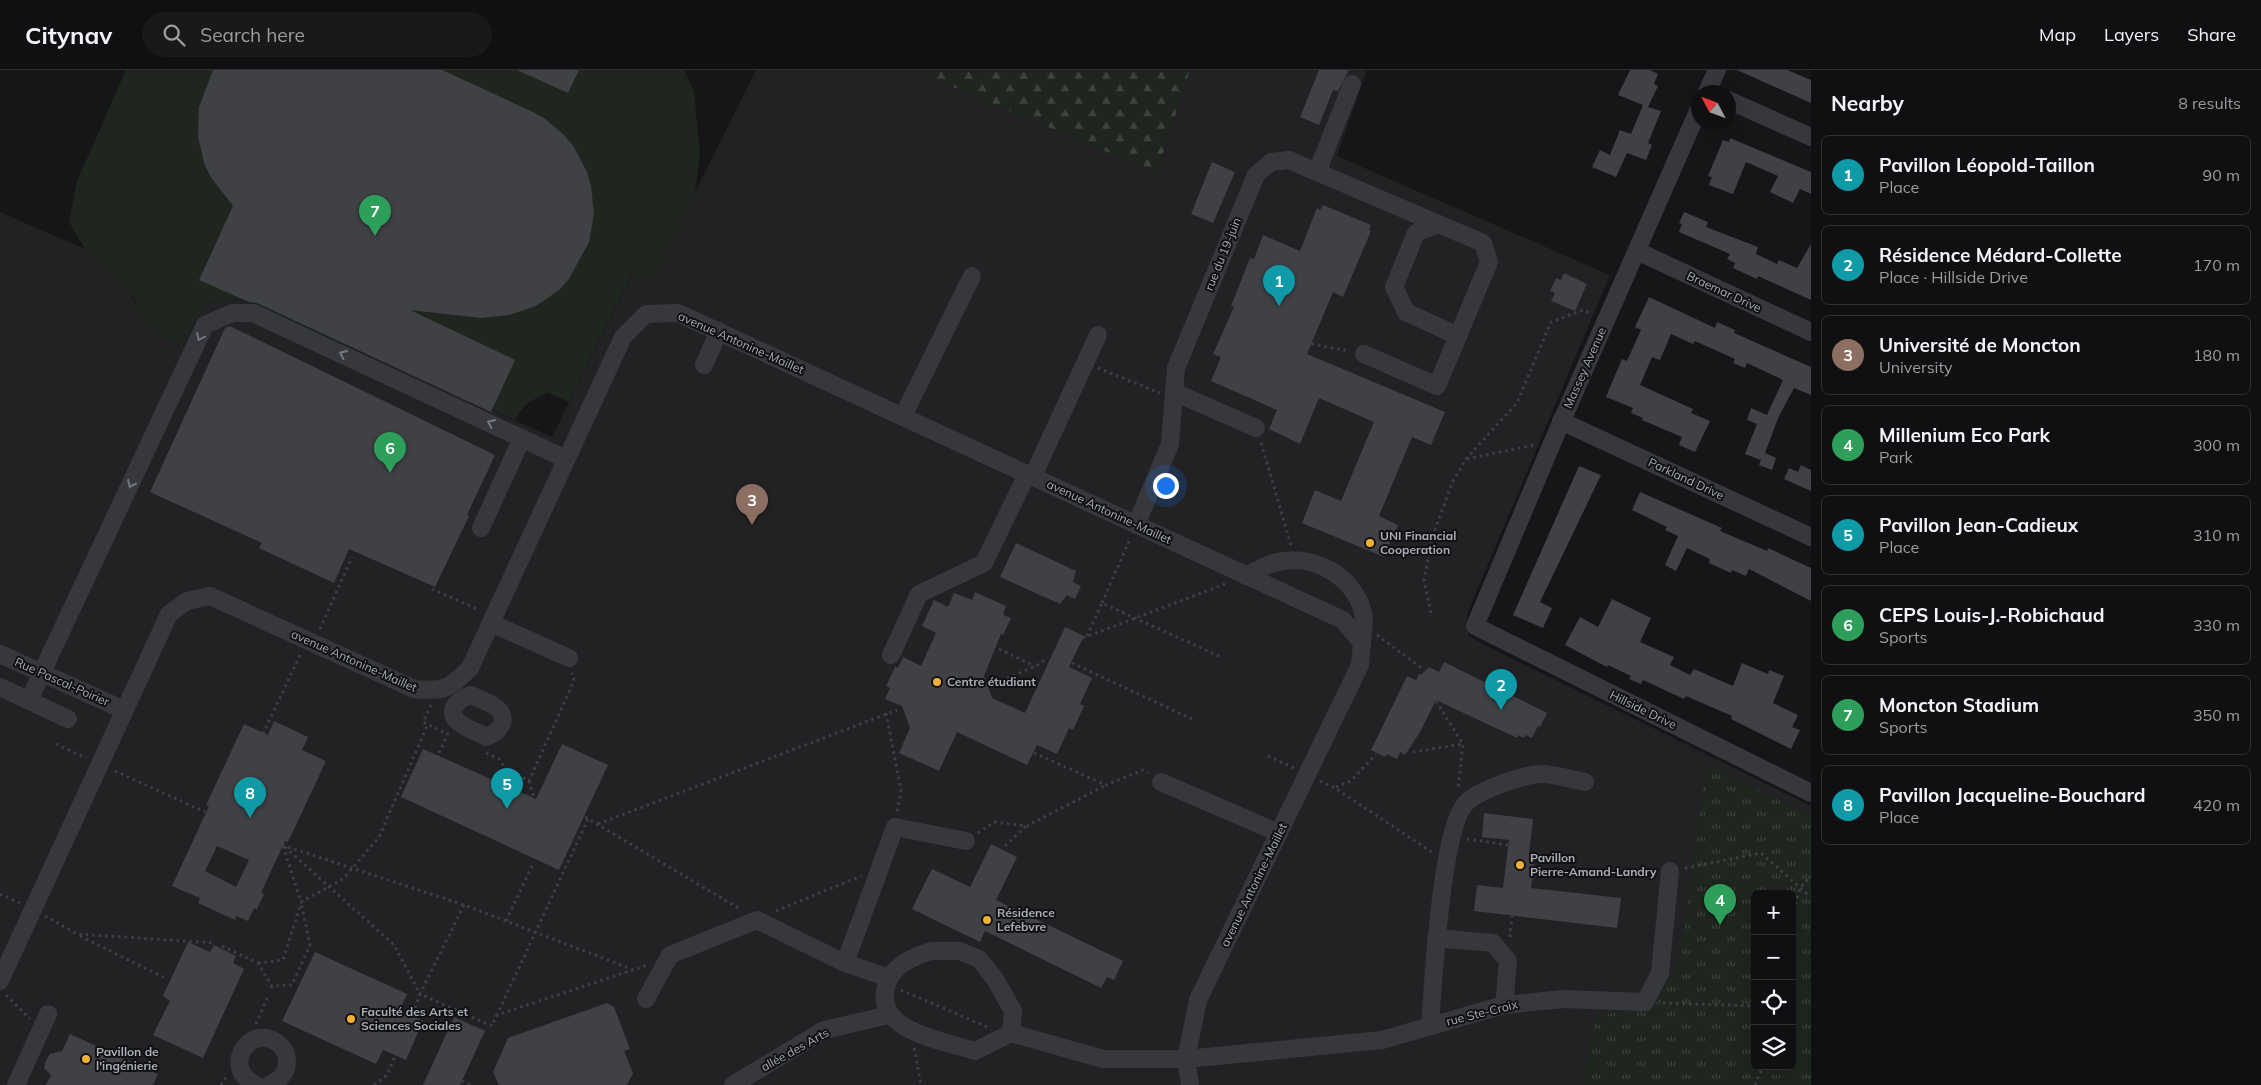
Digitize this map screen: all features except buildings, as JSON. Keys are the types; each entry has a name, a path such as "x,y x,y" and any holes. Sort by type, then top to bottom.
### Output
{"street":[{"path":"1711,85 1717,70"},
{"path":"1317,172 1352,84"},
{"path":"1736,104 1811,137"},
{"name":"Massey Avenue","path":"1476,626 1561,421 1691,127"},
{"name":"rue du 19-juin","path":"1136,524 1170,444 1176,368 1256,175 1271,162 1289,160 1483,243 1490,262 1437,386 1364,354"},
{"path":"1438,224 1416,233 1394,286 1406,312 1458,336"},
{"name":"Braemar Drive","path":"1637,251 1811,332"},
{"path":"903,416 972,276"},
{"name":"avenue Antonine-Maillet","path":"1,980 99,764 170,614 187,601 210,596 414,690 457,692 470,668 623,337 646,314 678,312 1346,622 1362,642 1360,665 1198,1000 1186,1059"},
{"path":"29,700 205,325 232,313 253,313 566,459"},
{"path":"704,365 719,330"},
{"path":"891,655 919,594 984,563 1030,475 1098,335"},
{"path":"1174,396 1256,428"},
{"name":"Parkland Drive","path":"1561,421 1811,536"},
{"path":"481,528 522,438"},
{"path":"1246,576 1274,563 1300,559 1329,569 1352,588 1363,613 1362,642"},
{"path":"492,620 569,658"},
{"name":"Hillside Drive","path":"1476,626 1811,793"},
{"name":"Rue Pascal-Poirier","path":"0,654 124,710"},
{"path":"0,687 68,719"},
{"path":"1430,1026 1436,938 1452,828 1466,803 1497,784 1542,774 1585,782"},
{"path":"1159,779 1279,833"},
{"path":"845,963 895,827 966,841"},
{"path":"1645,1002 1660,973 1670,871"},
{"path":"646,999 670,955 757,920 845,963 888,981"},
{"path":"1436,938 1493,943 1508,961 1504,1005"},
{"path":"931,951 960,951 979,959 995,979 1013,1011 1009,1034 974,1051 911,1030 890,1016 883,998 888,981 910,958 931,951"},
{"name":"rue Ste-Croix","path":"1009,1034 1103,1059 1186,1059 1382,1040 1504,1005 1564,999 1645,1002"},
{"name":"allée des Arts","path":"733,1085 824,1030 890,1016"},
{"path":"16,1085 45,1022"},
{"path":"244,1082 239,1060 245,1045 259,1038 274,1041 285,1052 286,1068 278,1081 270,1085"},
{"path":"1186,1059 1190,1085"}],"path":[{"path":"1431,613 1424,580 1433,535 1452,483 1466,459 1517,402 1551,322 1583,310 1606,320"},
{"path":"1286,339 1364,354"},
{"path":"1085,362 1174,396"},
{"path":"1256,428 1295,560"},
{"path":"1466,459 1553,441"},
{"path":"1136,524 1102,603 1085,637 1246,576"},
{"path":"432,589 492,620"},
{"path":"1102,603 1221,657"},
{"path":"1363,625 1424,669"},
{"path":"998,649 1036,666"},
{"path":"989,686 1036,666 1048,658"},
{"path":"1072,663 1192,719"},
{"path":"1436,701 1463,744 1457,791"},
{"path":"598,824 897,710"},
{"path":"886,713 901,790 895,827"},
{"path":"222,946 258,963 283,960 301,902 343,879 379,837 428,724"},
{"path":"56,744 205,812"},
{"path":"1412,752 1463,744"},
{"path":"1034,753 1106,785"},
{"path":"1335,788 1351,781 1376,754"},
{"path":"1268,756 1335,788 1448,863"},
{"path":"1005,846 1027,826 1106,785 1142,770 1159,779"},
{"path":"529,781 535,801"},
{"path":"282,845 394,945 420,994 492,1026 586,818 757,920 880,868"},
{"path":"966,841 994,822 1027,826"},
{"path":"1451,837 1508,845"},
{"path":"282,845 464,906 634,970"},
{"path":"258,963 272,987 292,985 310,946 301,902 282,845"},
{"path":"1670,871 1761,853 1800,888 1811,894"},
{"path":"506,921 534,862"},
{"path":"1796,903 1800,888 1811,876"},
{"path":"0,894 33,909 77,934 167,979"},
{"path":"412,1015 420,994 464,906"},
{"path":"77,934 215,943"},
{"path":"497,1015 634,970 670,955"},
{"path":"1,980 45,1022"},
{"path":"888,981 1009,1034"},
{"path":"260,1016 268,996"},
{"path":"1645,1002 1751,1006"},
{"path":"911,1030 921,1085"},
{"path":"374,1085 386,1075 395,1056"},
{"path":"1754,1085 1761,1070"},
{"path":"462,1081 470,1085"}],"shaded area":[{"path":"756,70 913,70 1157,173 1190,70 1367,70 1337,156 1610,275 1467,614 1468,635 1811,806 1811,1085 0,1085 0,212 85,249 126,289 141,311 150,330 183,346 196,319 209,303 242,299 552,437 632,275 650,283"}],"green space":[{"path":"126,70 684,70 694,91 700,155 695,193 650,283 631,276 569,402 548,393 528,403 515,420 242,299 209,303 196,319 183,346 149,330 134,299 85,249 69,222 77,181"},
{"path":"913,70 1190,70 1157,173"},
{"path":"1706,764 1811,816 1811,1085 1583,1085 1596,1016 1654,1007 1680,957"}],"place":[{"name":"Moncton Stadium","path":"375,236"},
{"name":"Pavillon Léopold-Taillon","path":"1279,306"},
{"name":"CEPS Louis-J.-Robichaud","path":"390,473"},
{"name":"Université de Moncton","path":"752,525"},
{"name":"UNI Financial Cooperation","path":"1370,543"},
{"name":"Centre étudiant","path":"937,682"},
{"name":"Résidence Médard-Collette","path":"1501,710"},
{"name":"Pavillon Jean-Cadieux","path":"507,809"},
{"name":"Pavillon Jacqueline-Bouchard","path":"250,818"},
{"name":"Pavillon Pierre-Amand-Landry","path":"1520,865"},
{"name":"Résidence Lefebvre","path":"987,920"},
{"name":"Millenium Eco Park","path":"1720,925"},
{"name":"Faculté des Arts et Sciences Sociales","path":"351,1019"},
{"name":"Pavillon de l'ingénierie","path":"86,1059"}]}
